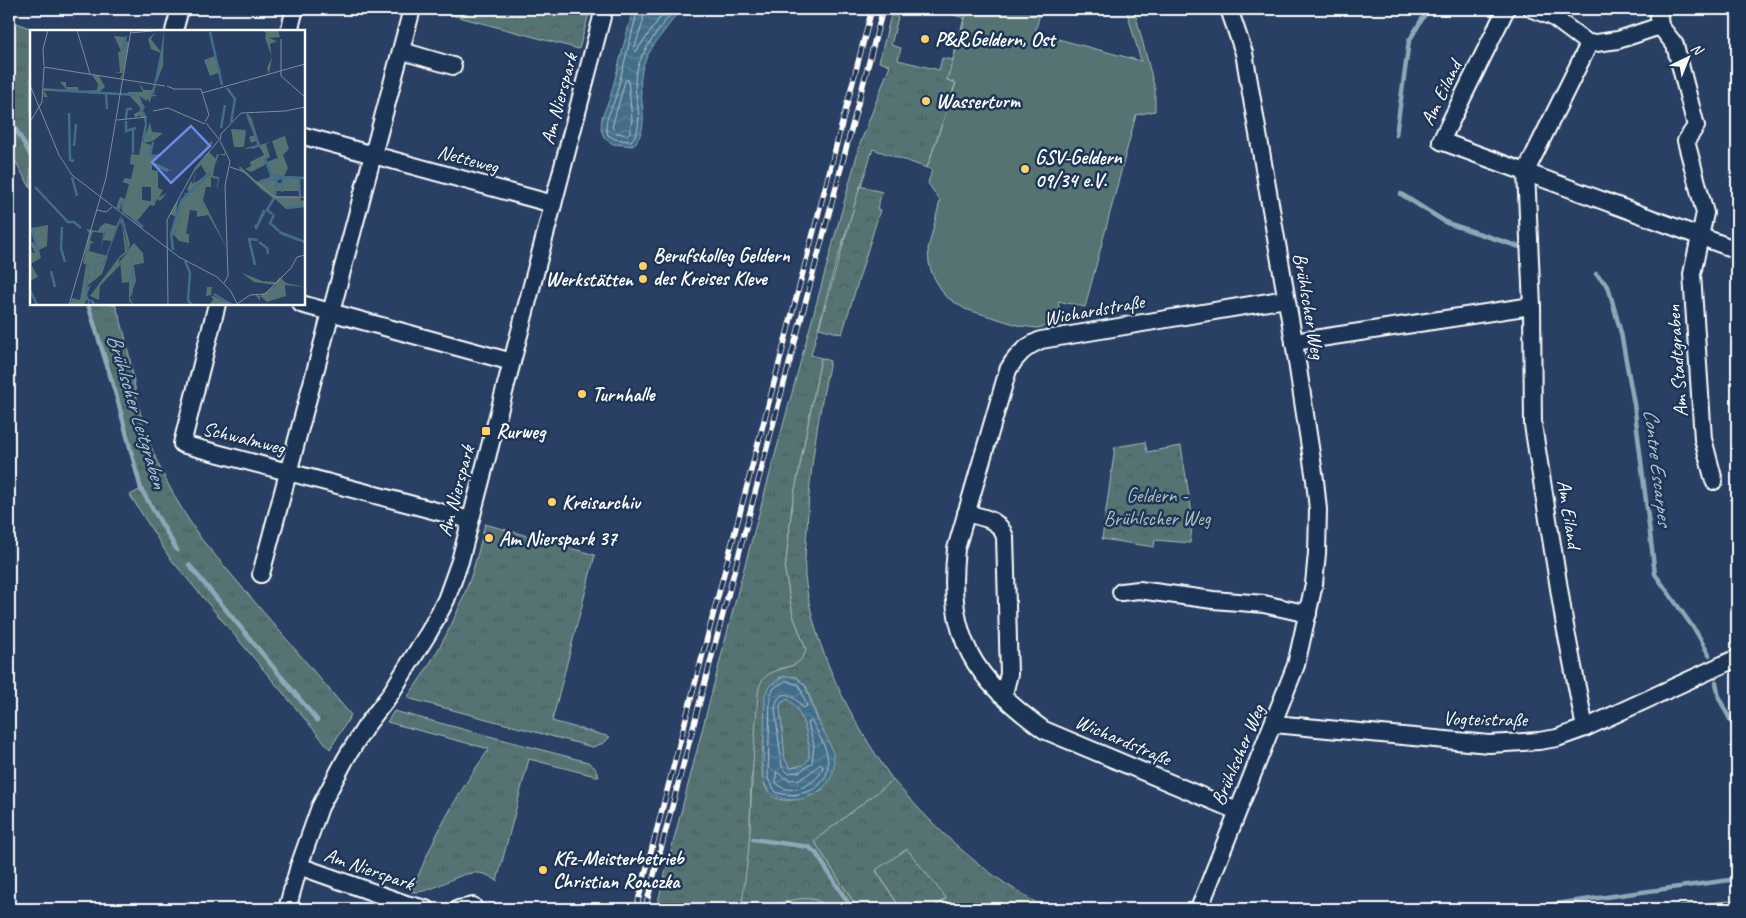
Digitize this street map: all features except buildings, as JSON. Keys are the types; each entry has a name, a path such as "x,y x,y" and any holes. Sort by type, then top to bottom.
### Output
{"street":[{"path":"174,30 180,9"},
{"path":"289,30 295,9"},
{"path":"331,314 412,9"},
{"name":"Am Nierspark","path":"287,909 299,866 320,807 346,758 366,726 389,696 446,600 470,520 604,9"},
{"name":"Brühlscher Weg","path":"1199,909 1296,666 1308,614 1318,553 1318,510 1294,342 1246,61 1229,9"},
{"name":"Am Eiland","path":"1506,9 1441,141 1526,171 1700,238"},
{"path":"1532,9 1553,17 1589,44 1618,40 1660,26 1658,9"},
{"name":"Am Stadtgraben","path":"1660,26 1675,45 1696,126 1686,141 1705,214 1692,274 1703,439 1714,482"},
{"name":"Am Eiland","path":"1586,728 1565,626 1533,425 1532,306 1526,171 1589,44"},
{"path":"402,51 452,66"},
{"name":"Netteweg","path":"305,136 553,204"},
{"path":"1700,238 1737,250"},
{"name":"Wichardstraße","path":"1238,811 1044,730 1001,695 982,675 973,660 957,620 953,584 954,563 966,513 1008,370 1013,361 1026,348 1042,340 1286,299"},
{"name":"Schwalmweg","path":"217,305 182,444 470,520"},
{"path":"304,305 331,314 512,362"},
{"path":"1294,342 1532,306"},
{"name":"Schwalmweg","path":"262,574 331,314"},
{"path":"966,513 994,520 1003,530 1005,537 1009,674 1005,690 1001,695"},
{"path":"1121,592 1139,590 1213,600 1264,604 1308,614"},
{"name":"Vogteistraße","path":"1274,724 1488,744 1538,742 1586,728 1737,658"},
{"name":"Am Nierspark","path":"299,866 406,904 426,909"}],"green space":[{"path":"429,9 569,9 589,14 579,49"},
{"path":"955,9 967,12 954,56 964,18 954,15"},
{"name":"GSV-Geldern 09/34 e.V.","path":"968,9 1041,9 1035,33 1141,61 1126,9 1134,9 1155,89 1155,111 1136,115 1085,307 1058,301 1062,324 1036,328 1021,326 965,309 945,296 932,274 928,249 940,201 928,183 932,170 927,168 956,83 947,80"},
{"path":"891,15 898,17 891,45 901,48 898,60 939,70 942,58 953,60 947,80 956,82 927,168 873,149 835,266 811,355 821,358 792,506 785,571 793,615 806,649 800,661 779,669 751,779 750,832 771,905 786,900 809,898 816,900 829,909 656,909 740,583 860,144 890,65 879,62"},
{"path":"9,20 34,30 30,30 30,187 9,150"},
{"path":"860,186 882,192 877,209 880,210 842,334 819,328"},
{"path":"88,305 115,305 125,334 140,412 149,442 169,486 193,527 351,715 330,749 169,557 130,495 141,489 117,398"},
{"path":"821,358 830,361 818,424 810,487 805,565 809,604 816,631 836,683 877,757 893,780 814,841 858,909 829,909 816,900 809,899 770,905 742,902 748,857 759,688 768,675 798,662 803,657 806,649 793,615 785,571 792,506","holes":["785,676 797,677 806,686 821,728 823,789 804,798 783,800 771,794 764,782 762,765 763,746 779,678"]},
{"name":"Geldern - Brühlscher Weg","path":"1145,442 1147,452 1181,446 1193,520 1190,543 1155,540 1154,547 1102,539 1115,447"},
{"path":"485,524 595,555 552,721 610,737 604,743 592,747 407,698 422,677 456,615 465,594"},
{"path":"787,699 797,709 801,717 809,745 808,760 803,765 791,768 785,760 780,708 781,703"},
{"path":"394,711 588,762 595,768 599,777 529,759 497,881 486,875 465,874 434,888 412,892 419,873 446,818 466,783 489,749 387,722"},
{"path":"893,780 928,818 964,852 1003,882 1048,909 931,909 946,899 876,871 901,909 858,909 814,841"},
{"path":"907,849 946,898 931,909 901,909 876,870"},
{"path":"1737,900 1737,909 1653,909"}],"water":[{"path":"633,9 679,9 651,49 643,66 641,76 642,130 633,146 613,144 604,138 601,129 602,117 610,98"},
{"path":"785,676 802,682 834,759 831,778 813,795 801,799 789,800 778,797 769,790 763,779 765,694 770,685","holes":["787,699 792,703 805,726 809,754 808,760 803,765 790,768 785,760 780,708 781,703"]}],"waterway":[{"name":"Contre Escarpes","path":"1396,135 1409,41 1428,9"},
{"name":"Brühlscher Leitgraben","path":"9,117 30,154"},
{"name":"Contre Escarpes","path":"1401,194 1447,223 1520,247"},
{"name":"Contre Escarpes","path":"1596,274 1608,286 1621,333 1634,404 1655,574 1697,633 1709,655"},
{"name":"Brühlscher Leitgraben","path":"88,305 117,398 141,489 177,550"},
{"path":"189,565 317,720"},
{"name":"Contre Escarpes","path":"1716,682 1719,698 1737,733"},
{"path":"753,839 809,847 816,853 852,909"},
{"path":"1518,909 1737,879"}],"railway":[{"path":"636,909 872,9"},
{"path":"645,909 883,9"}],"place":[{"name":"P&R,Geldern, Ost","path":"925,39"},
{"name":"Wasserturm","path":"926,101"},
{"name":"GSV-Geldern 09/34 e.V.","path":"1025,169"},
{"name":"Berufskolleg Geldern des Kreises Kleve","path":"643,266"},
{"name":"Werkstätten","path":"643,279"},
{"name":"Turnhalle","path":"582,394"},
{"name":"Rurweg","path":"486,431"},
{"name":"Kreisarchiv","path":"552,502"},
{"name":"Am Nierspark 37","path":"489,538"},
{"name":"Kfz-Meisterbetrieb Christian Ronczka","path":"543,870"}]}
